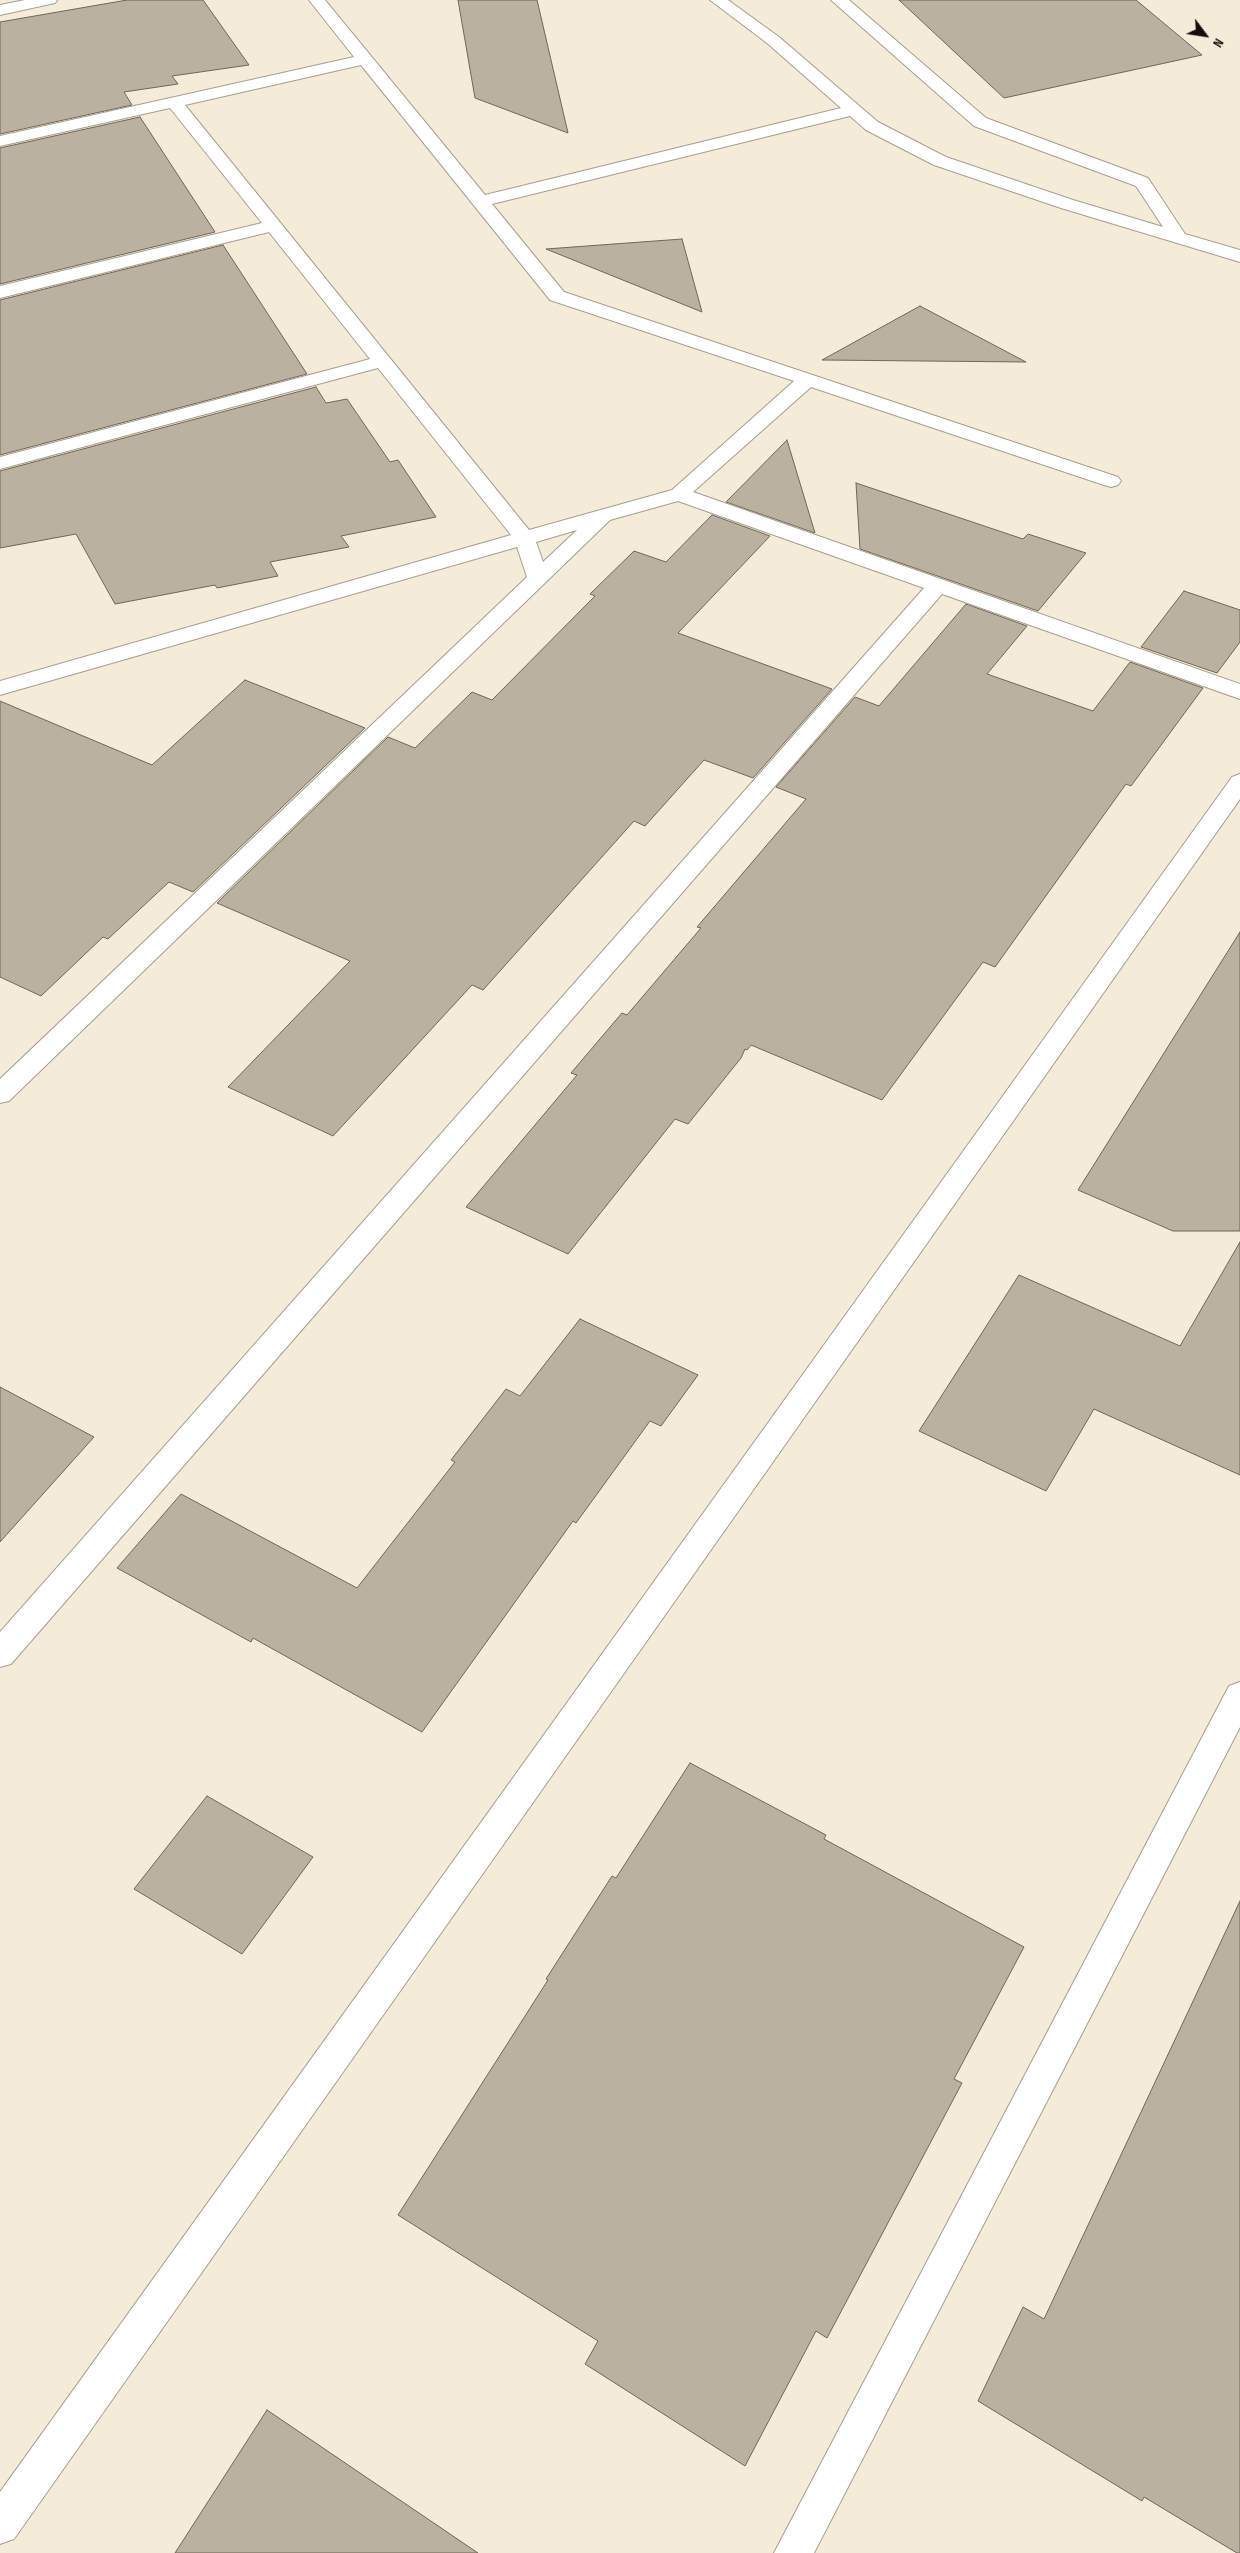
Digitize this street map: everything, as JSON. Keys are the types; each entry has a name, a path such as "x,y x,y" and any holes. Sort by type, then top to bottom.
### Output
{"street":[{"path":"0,10 49,0"},
{"path":"317,0 557,296 1111,481"},
{"path":"718,0 773,40 872,126 940,161 1066,204 1240,256"},
{"path":"839,0 980,122 1142,182 1179,238"},
{"path":"0,141 366,59"},
{"path":"174,102 524,538 538,579"},
{"path":"480,202 854,110"},
{"path":"0,292 274,226"},
{"path":"0,463 383,361"},
{"path":"0,688 679,494 807,380"},
{"path":"679,494 1240,692"},
{"path":"0,1094 605,514"},
{"path":"0,1654 938,585"},
{"path":"0,2525 1240,782"},
{"path":"793,2553 1240,1696"}],"building":[{"path":"127,0 203,0 249,65 172,76 178,84 124,92 132,105 0,134 0,22"},
{"path":"458,0 537,0 568,133 475,98"},
{"path":"899,0 1136,0 1202,55 1004,98"},
{"path":"140,117 215,232 0,284 0,148"},
{"path":"682,239 702,312 546,249"},
{"path":"223,245 307,374 0,455 0,300"},
{"path":"920,306 1026,362 822,360"},
{"path":"316,387 326,403 347,399 390,462 398,460 436,517 341,536 349,547 270,562 278,576 217,588 215,585 115,604 76,534 0,548 0,471"},
{"path":"787,440 815,533 726,502"},
{"path":"856,483 1023,539 1028,534 1086,553 1038,611 860,549"},
{"path":"712,515 770,536 678,633 832,689 753,778 704,760 645,826 634,821 483,990 472,985 333,1136 228,1087 350,961 217,903 388,737 415,748 472,692 492,700 595,596 590,594 634,551 666,562"},
{"path":"1184,591 1240,610 1240,642 1217,673 1141,647"},
{"path":"966,604 1027,626 987,674 1093,711 1130,662 1203,688 1131,786 1126,784 995,967 983,962 882,1100 751,1045 747,1050 745,1049 741,1058 688,1124 675,1119 568,1254 466,1207 577,1075 571,1073 622,1013 627,1015 701,928 697,927 806,799 776,787 855,697 879,706"},
{"path":"245,680 365,728 193,892 169,882 108,939 103,937 41,996 0,977 0,701 152,765"},
{"path":"1240,932 1240,1231 1173,1231 1078,1190"},
{"path":"1240,1242 1240,1475 1094,1409 1046,1491 919,1431 1019,1275 1180,1346"},
{"path":"580,1319 698,1375 661,1426 650,1421 576,1523 573,1521 422,1732 253,1638 251,1642 117,1568 181,1494 357,1588 455,1462 451,1460 506,1389 520,1396"},
{"path":"0,1387 94,1437 0,1542"},
{"path":"690,1763 826,1835 824,1839 1024,1947 954,2079 962,2083 827,2338 816,2331 745,2466 585,2364 598,2341 398,2215 612,1876 616,1878"},
{"path":"207,1796 313,1857 242,1954 134,1889"},
{"path":"1240,1901 1240,2553 1237,2553 1144,2497 1142,2501 978,2401 1023,2307 1044,2319"},
{"path":"267,2410 478,2553 175,2553"}]}
